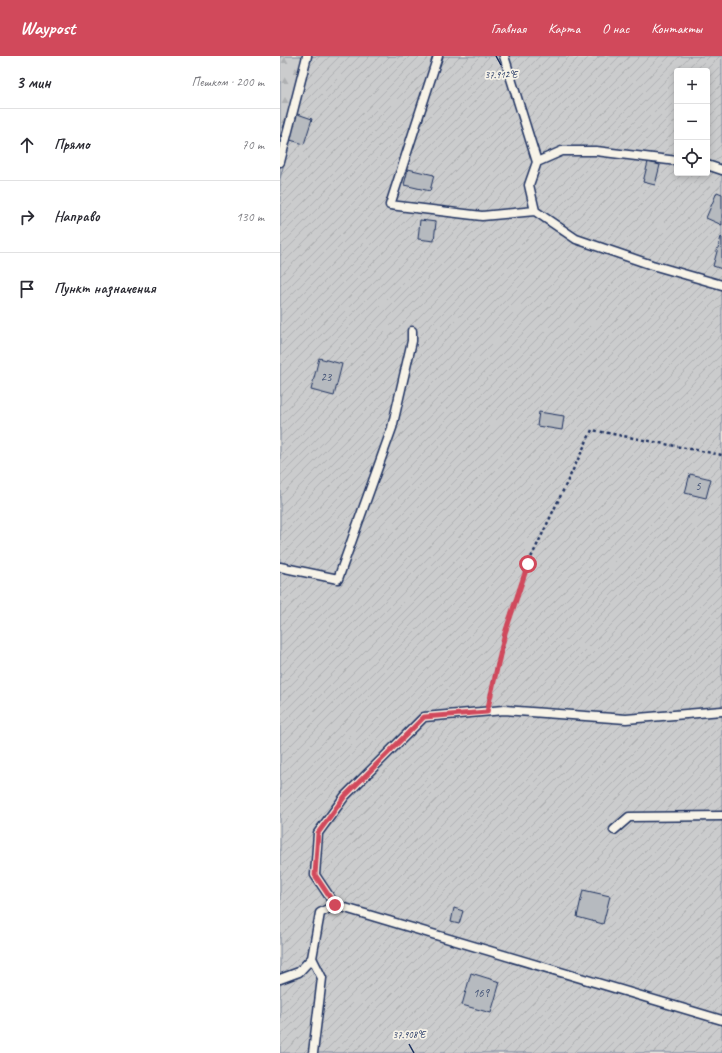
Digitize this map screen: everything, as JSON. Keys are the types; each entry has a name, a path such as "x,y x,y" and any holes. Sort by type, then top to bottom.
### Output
{"lane":[{"path":"280,162 307,56"},
{"path":"438,56 390,205 482,216 535,210"},
{"path":"504,56 537,162 529,185 535,210 576,239 652,265 722,285"},
{"path":"537,162 562,152 589,151 674,161"},
{"path":"710,166 722,170"},
{"path":"280,567 338,579 392,428 412,341 412,331"},
{"path":"722,711 626,719 504,710 424,717 345,796 318,833 315,875 335,905 722,1020"},
{"path":"614,830 629,817 722,816"},
{"path":"280,979 300,972 312,958 320,913 335,905"},
{"path":"312,958 322,978 314,1053"}],"path":[{"path":"487,712 505,633 528,564 592,430 722,455"}],"green space":[{"path":"280,56 312,56 280,179"},
{"path":"312,56 722,56 722,1053 280,1053 280,179"}],"building":[{"path":"289,111 312,119 304,144 280,137"},
{"path":"648,162 660,165 655,185 643,182"},
{"path":"408,169 434,175 430,191 404,185"},
{"path":"717,192 722,194 722,225 706,218"},
{"path":"420,220 436,222 434,241 418,239"},
{"path":"721,237 722,238 722,269 713,266"},
{"path":"319,358 342,364 334,396 311,390"},
{"path":"539,412 564,416 562,430 537,426"},
{"path":"690,474 711,479 706,498 685,493"},
{"path":"583,890 610,896 603,924 577,917"},
{"path":"454,908 463,911 459,924 451,922"},
{"path":"471,973 500,982 491,1013 462,1005"}],"route":[{"path":"335,905 315,875 318,833 345,796 424,717 487,712 505,633 528,564"}]}
